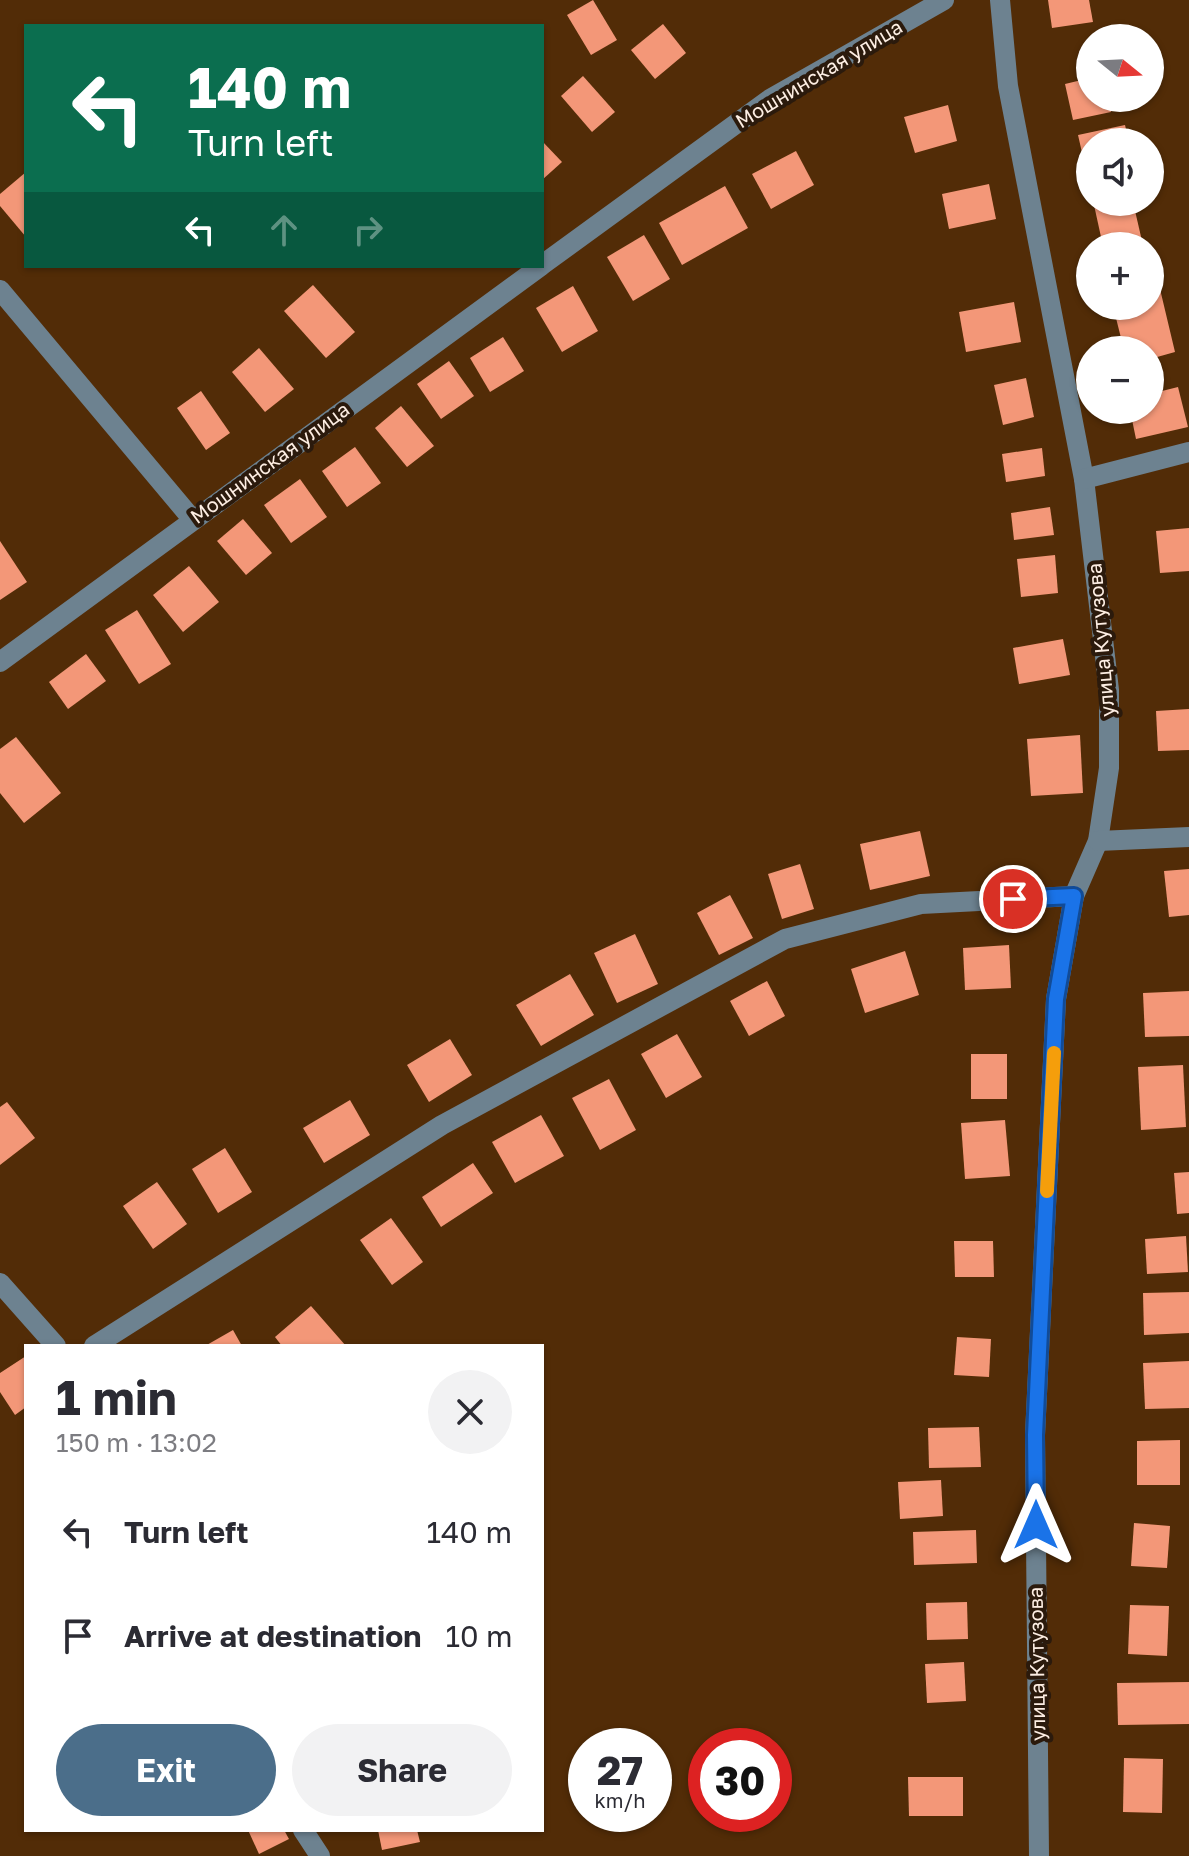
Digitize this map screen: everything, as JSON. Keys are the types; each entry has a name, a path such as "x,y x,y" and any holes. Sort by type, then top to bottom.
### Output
{"street":[{"name":"Мошнинская улица","path":"544,265 770,99 944,0"},
{"name":"улица Кутузова","path":"1000,0 1008,86 1084,479 1109,690 1109,768 1098,841 1074,896 1056,999 1035,1435 1039,1856"},
{"name":"Мошнинская улица","path":"0,662 539,268"},
{"path":"0,290 193,520"},
{"path":"1084,479 1189,452"},
{"path":"1098,841 1189,837"},
{"path":"97,1344 442,1125 785,939 921,904 1074,896"},
{"path":"0,1283 54,1344"},
{"path":"304,1832 320,1856"}],"building":[{"path":"593,0 617,40 591,55 567,15"},
{"path":"1048,0 1089,0 1093,22 1052,28"},
{"path":"663,24 686,53 655,79 631,50"},
{"path":"583,76 615,112 592,132 561,96"},
{"path":"1076,81 1076,112 1111,112 1073,120 1065,84"},
{"path":"948,105 957,141 915,153 904,117"},
{"path":"544,143 562,162 544,178"},
{"path":"796,151 814,185 771,209 752,174"},
{"path":"24,174 24,235 0,206 0,194"},
{"path":"989,184 996,219 949,229 942,194"},
{"path":"725,186 748,228 682,265 659,223"},
{"path":"1096,216 1136,216 1140,232 1100,232"},
{"path":"644,235 670,279 633,301 607,257"},
{"path":"313,285 355,332 326,358 284,311"},
{"path":"573,286 598,331 562,352 536,308"},
{"path":"1014,302 1021,342 966,352 959,312"},
{"path":"1164,306 1175,352 1164,355 1164,336 1120,336 1116,320 1164,320"},
{"path":"503,337 524,371 490,392 470,358"},
{"path":"259,348 294,389 265,412 232,372"},
{"path":"449,361 474,396 441,419 417,384"},
{"path":"1026,378 1034,417 1003,425 994,385"},
{"path":"1178,387 1188,427 1136,439 1133,424 1164,424 1164,390"},
{"path":"201,391 230,433 206,450 177,408"},
{"path":"401,406 434,446 407,467 375,428"},
{"path":"355,447 381,483 347,507 322,471"},
{"path":"1042,448 1045,476 1006,482 1002,454"},
{"path":"300,479 327,517 291,543 264,505"},
{"path":"1050,507 1054,535 1014,540 1011,513"},
{"path":"243,519 272,553 246,575 217,541"},
{"path":"1189,528 1189,571 1160,573 1156,531"},
{"path":"0,541 27,582 0,600"},
{"path":"1055,555 1058,593 1021,597 1017,559"},
{"path":"189,566 219,602 183,632 153,595"},
{"path":"137,610 171,664 139,684 105,630"},
{"path":"1063,639 1070,675 1019,684 1013,648"},
{"path":"86,654 106,681 68,709 49,682"},
{"path":"1189,709 1189,750 1158,751 1156,711"},
{"path":"1080,735 1083,793 1031,796 1027,739"},
{"path":"16,737 61,793 24,823 0,793 0,749"},
{"path":"920,831 930,876 870,890 860,844"},
{"path":"800,864 814,909 782,919 768,874"},
{"path":"1189,869 1189,915 1169,917 1164,871"},
{"path":"730,895 753,938 719,955 697,913"},
{"path":"635,934 658,984 617,1003 594,953"},
{"path":"1009,945 1011,988 965,990 963,948"},
{"path":"905,951 919,995 865,1013 851,969"},
{"path":"570,974 594,1015 541,1046 516,1005"},
{"path":"767,981 785,1016 749,1036 730,1001"},
{"path":"1189,991 1189,1036 1145,1037 1143,993"},
{"path":"677,1034 702,1077 666,1098 641,1054"},
{"path":"450,1039 472,1075 429,1102 407,1065"},
{"path":"971,1054 1007,1054 1007,1099 971,1099"},
{"path":"1183,1065 1186,1127 1141,1130 1138,1067"},
{"path":"609,1079 636,1130 600,1150 572,1098"},
{"path":"350,1100 370,1135 324,1163 303,1128"},
{"path":"7,1102 35,1138 0,1165 0,1107"},
{"path":"541,1115 564,1156 515,1183 492,1142"},
{"path":"1005,1120 1010,1176 965,1179 961,1123"},
{"path":"225,1148 252,1192 218,1213 192,1169"},
{"path":"473,1163 493,1193 441,1227 422,1197"},
{"path":"1189,1172 1189,1213 1177,1214 1174,1173"},
{"path":"157,1182 187,1224 153,1249 123,1206"},
{"path":"391,1218 423,1262 392,1285 360,1240"},
{"path":"1186,1236 1188,1272 1147,1274 1145,1239"},
{"path":"954,1241 993,1241 994,1277 955,1277"},
{"path":"1189,1292 1189,1333 1144,1335 1143,1293"},
{"path":"311,1306 344,1344 280,1344 275,1337"},
{"path":"233,1330 241,1344 208,1344"},
{"path":"957,1337 991,1339 989,1377 954,1375"},
{"path":"24,1357 24,1408 15,1415 0,1392 0,1373"},
{"path":"1189,1361 1189,1408 1145,1409 1143,1363"},
{"path":"979,1427 981,1467 929,1468 928,1428"},
{"path":"1180,1440 1180,1485 1137,1485 1137,1441"},
{"path":"941,1480 943,1516 900,1519 898,1482"},
{"path":"1134,1523 1170,1526 1167,1568 1131,1566"},
{"path":"976,1530 977,1563 914,1565 913,1532"},
{"path":"967,1602 968,1639 927,1640 926,1603"},
{"path":"1130,1605 1169,1606 1167,1656 1128,1654"},
{"path":"964,1662 966,1701 927,1703 925,1664"},
{"path":"1189,1682 1189,1724 1118,1725 1117,1683"},
{"path":"1124,1758 1163,1759 1162,1813 1123,1812"},
{"path":"908,1777 963,1777 963,1816 909,1816"},
{"path":"249,1832 285,1832 289,1839 259,1854"},
{"path":"378,1832 418,1832 420,1842 382,1850"}],"slow traffic":[{"path":"1047,1191 1054,1053"}],"route":[{"path":"1013,899 1074,896 1056,999 1035,1435 1036,1525"}]}
